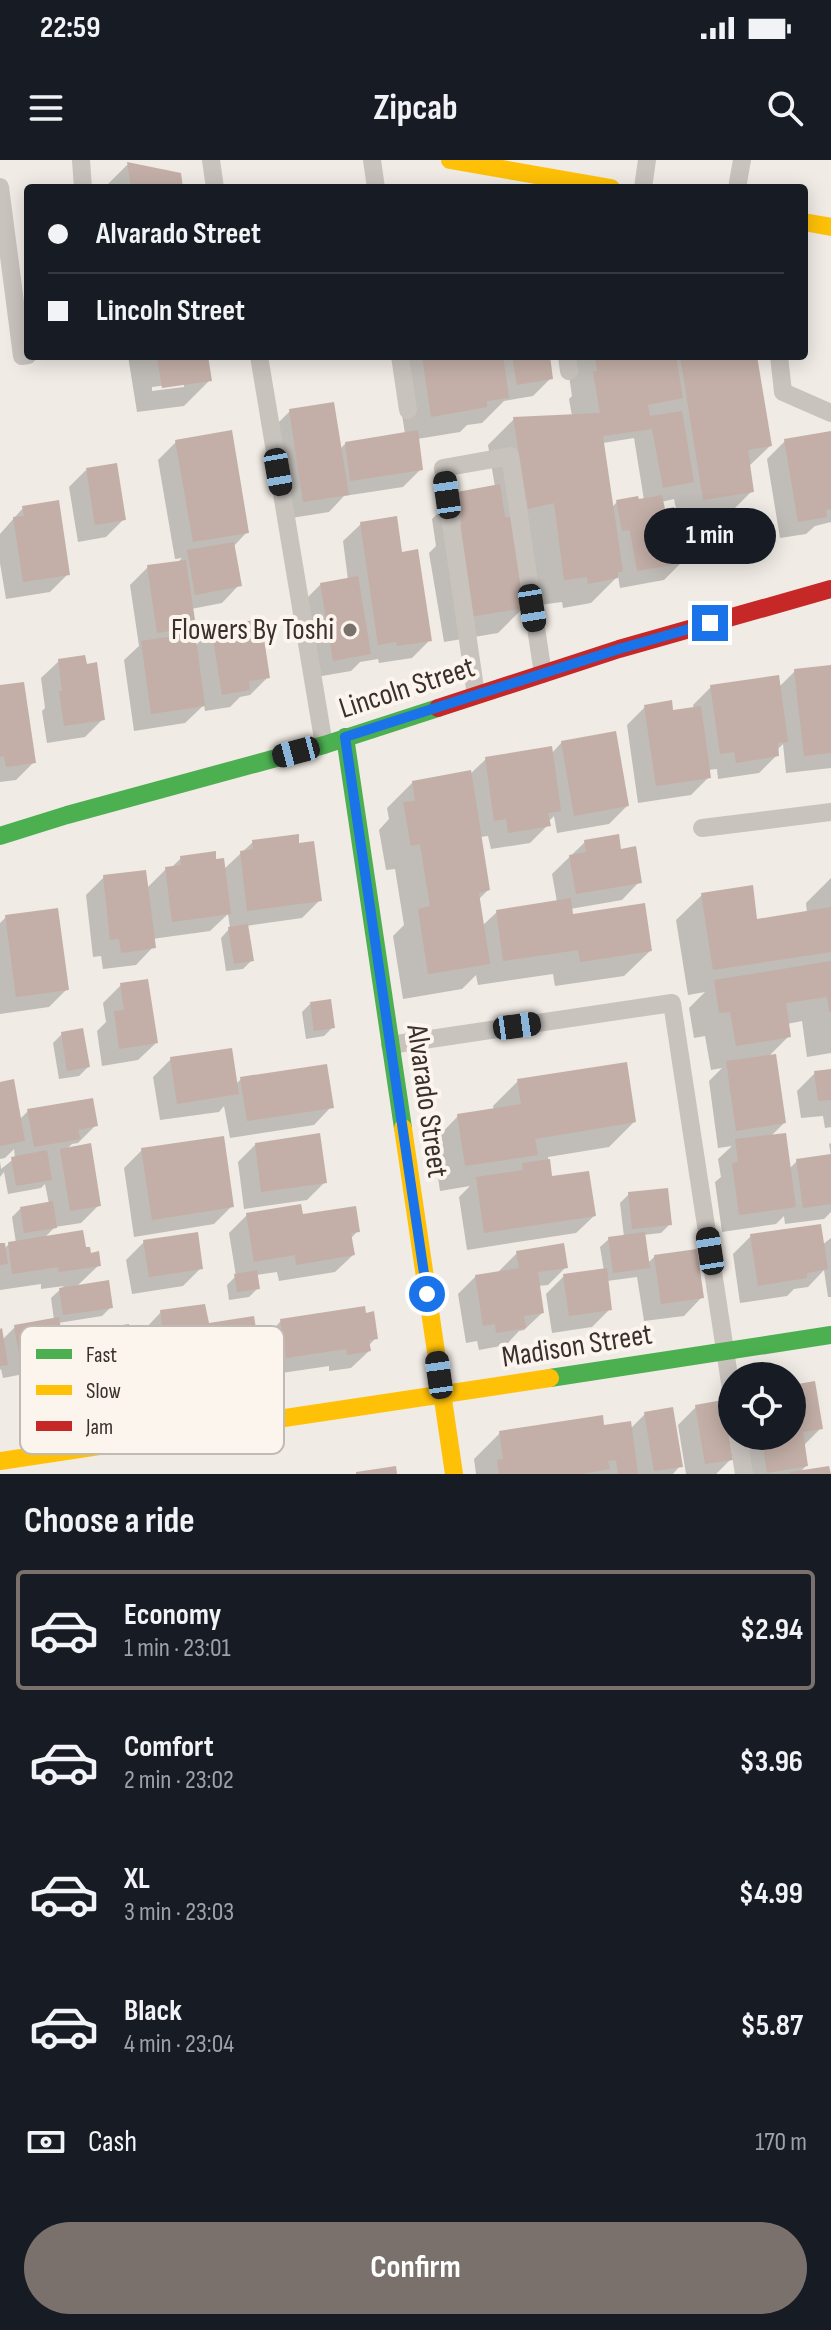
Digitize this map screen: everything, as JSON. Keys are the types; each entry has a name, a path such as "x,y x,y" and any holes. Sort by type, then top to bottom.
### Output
{"street":[{"path":"450,160 590,184"},
{"path":"808,223 831,227"},
{"name":"Lincoln Street","path":"0,836 324,745 619,649 831,589"},
{"name":"Alvarado Street","path":"345,737 454,1474"},
{"name":"Madison Street","path":"284,1419 831,1335"},
{"name":"Madison Street","path":"0,1461 47,1454"}],"lane":[{"path":"81,160 83,184"},
{"path":"211,160 214,184"},
{"path":"372,160 375,184"},
{"path":"644,184 647,160"},
{"path":"738,184 742,160"},
{"path":"0,187 24,356"},
{"path":"260,360 324,745"},
{"path":"401,360 408,410"},
{"path":"779,360 783,392 831,413"},
{"path":"476,695 443,468 510,456 543,674"},
{"path":"702,828 831,812"},
{"path":"390,1045 672,1003 727,1362"},
{"path":"740,1450 744,1474"}],"building":[{"path":"127,162 181,173 182,184 130,184"},
{"path":"158,360 209,360 212,381 162,388"},
{"path":"423,360 504,360 509,398 487,401 487,407 431,417"},
{"path":"513,360 551,360 553,379 517,385"},
{"path":"596,360 677,360 683,398 648,405 650,416 682,411 694,482 663,488 652,429 603,436 623,572 618,572 618,578 588,584 587,577 564,580 554,503 528,509 513,417 600,413 593,372 597,371"},
{"path":"681,360 758,360 772,446 748,450 754,492 703,500"},
{"path":"334,402 349,495 303,502 289,409"},
{"path":"232,430 249,533 193,542 175,440"},
{"path":"418,430 423,470 350,481 345,442"},
{"path":"831,431 831,509 826,510 827,517 798,522 784,439"},
{"path":"117,463 126,520 95,525 86,468"},
{"path":"500,484 505,517 511,517 526,608 469,617 454,526 462,524 457,492"},
{"path":"662,495 665,509 674,507 684,563 637,571 630,530 622,531 616,500"},
{"path":"59,500 70,575 23,582 13,517 24,516 22,506"},
{"path":"397,516 402,552 418,549 432,641 397,646 396,642 378,645 360,522"},
{"path":"234,542 242,586 195,595 187,550"},
{"path":"186,560 196,627 157,633 147,565"},
{"path":"358,576 371,654 333,661 320,583"},
{"path":"261,619 270,678 249,681 250,690 222,695 211,627"},
{"path":"195,633 205,706 151,714 141,641"},
{"path":"85,655 87,664 97,662 105,720 64,726 58,659"},
{"path":"831,665 831,753 804,756 794,669"},
{"path":"779,675 788,742 778,743 779,756 736,763 734,752 720,754 710,685"},
{"path":"24,682 36,763 6,767 4,756 0,757 0,685"},
{"path":"672,700 673,710 701,706 711,778 656,786 644,705"},
{"path":"616,731 629,806 574,816 561,741"},
{"path":"552,746 561,811 548,813 551,826 508,833 506,819 494,821 485,757"},
{"path":"471,770 490,890 479,893 490,964 428,974 418,909 430,906 420,844 411,846 403,802 415,801 412,781"},
{"path":"299,834 299,843 314,841 322,901 247,911 240,851 253,849 252,840"},
{"path":"619,834 621,849 636,846 642,883 576,894 569,855 586,852 584,840"},
{"path":"216,851 216,859 224,858 231,914 172,922 165,867 181,865 180,856"},
{"path":"146,870 156,948 121,953 119,939 110,940 103,875"},
{"path":"753,885 757,919 831,907 831,952 713,970 701,893"},
{"path":"571,898 573,914 645,903 652,951 580,962 578,950 503,961 496,910"},
{"path":"58,908 69,990 16,997 5,915"},
{"path":"248,924 254,961 234,964 228,927"},
{"path":"831,961 831,1012 827,997 786,1003 791,1037 736,1046 730,1012 719,1013 714,980"},
{"path":"148,979 158,1043 119,1049 114,1011 124,1010 120,983"},
{"path":"331,999 335,1028 314,1031 310,1002"},
{"path":"83,1028 90,1067 67,1071 61,1032"},
{"path":"232,1048 239,1094 177,1104 170,1057"},
{"path":"776,1054 786,1123 736,1131 726,1061"},
{"path":"627,1062 636,1122 535,1139 538,1155 465,1166 457,1114 521,1104 517,1079"},
{"path":"327,1064 334,1108 247,1121 240,1077"},
{"path":"831,1069 831,1100 818,1101 814,1071"},
{"path":"14,1079 25,1141 0,1146 0,1082"},
{"path":"93,1098 98,1126 78,1130 80,1139 34,1147 27,1109"},
{"path":"320,1133 327,1183 261,1192 255,1143"},
{"path":"786,1133 796,1207 739,1215 732,1163 738,1162 735,1139"},
{"path":"224,1136 234,1207 152,1220 141,1148"},
{"path":"91,1143 101,1206 70,1211 60,1149"},
{"path":"47,1150 52,1180 16,1186 11,1157"},
{"path":"831,1154 831,1204 803,1208 796,1159"},
{"path":"550,1159 552,1176 589,1171 596,1216 484,1233 476,1177 523,1170 522,1163"},
{"path":"668,1188 672,1225 632,1229 628,1192"},
{"path":"53,1201 57,1228 24,1233 20,1207"},
{"path":"301,1204 303,1214 356,1206 360,1232 351,1233 355,1255 296,1265 295,1255 254,1262 246,1213"},
{"path":"821,1224 828,1269 807,1273 807,1278 758,1286 750,1234"},
{"path":"83,1230 86,1247 90,1247 91,1253 99,1251 101,1266 59,1272 58,1267 12,1274 8,1242"},
{"path":"198,1232 203,1269 149,1277 143,1240"},
{"path":"645,1232 650,1268 613,1273 608,1237"},
{"path":"0,1243 5,1243 8,1264 0,1265"},
{"path":"564,1243 568,1268 538,1272 544,1313 524,1316 526,1328 496,1333 495,1324 483,1326 475,1275 519,1268 516,1251"},
{"path":"697,1249 704,1298 661,1304 654,1255"},
{"path":"607,1268 612,1310 569,1316 563,1274"},
{"path":"257,1270 260,1289 237,1292 234,1274"},
{"path":"109,1280 113,1308 63,1315 59,1288"},
{"path":"205,1304 209,1323 254,1316 256,1326 162,1326 160,1310"},
{"path":"365,1306 366,1313 374,1311 378,1339 369,1340 371,1351 347,1355 346,1349 286,1358 284,1326 281,1326 280,1319"},
{"path":"59,1317 60,1326 20,1326 20,1361 14,1325"},
{"path":"0,1329 8,1365 0,1366"},
{"path":"815,1381 823,1429 806,1432 806,1383"},
{"path":"718,1401 718,1450 731,1450 733,1460 705,1464 695,1405"},
{"path":"673,1407 683,1467 654,1471 644,1412"},
{"path":"603,1415 604,1425 631,1421 638,1474 618,1474 616,1460 608,1461 610,1469 581,1474 499,1474 497,1460 503,1459 499,1431"},
{"path":"764,1450 806,1450 808,1466 767,1473"},
{"path":"396,1466 397,1474 356,1474 356,1472"},
{"path":"829,1466 831,1474 790,1474 790,1472"}],"traffic: fast":[{"path":"0,836 324,745 438,708"},
{"path":"345,737 403,1128"},
{"path":"550,1378 831,1335"}],"traffic: slow":[{"path":"450,160 588,184"},
{"path":"808,223 831,227"},
{"path":"403,1128 454,1474"},
{"path":"284,1418 550,1378"},
{"path":"0,1461 46,1454"}],"traffic: jam":[{"path":"438,708 619,649 831,589"}],"place":[{"name":"Flowers By Toshi","path":"350,630"}],"route":[{"path":"427,1294 345,737 710,623"}]}
